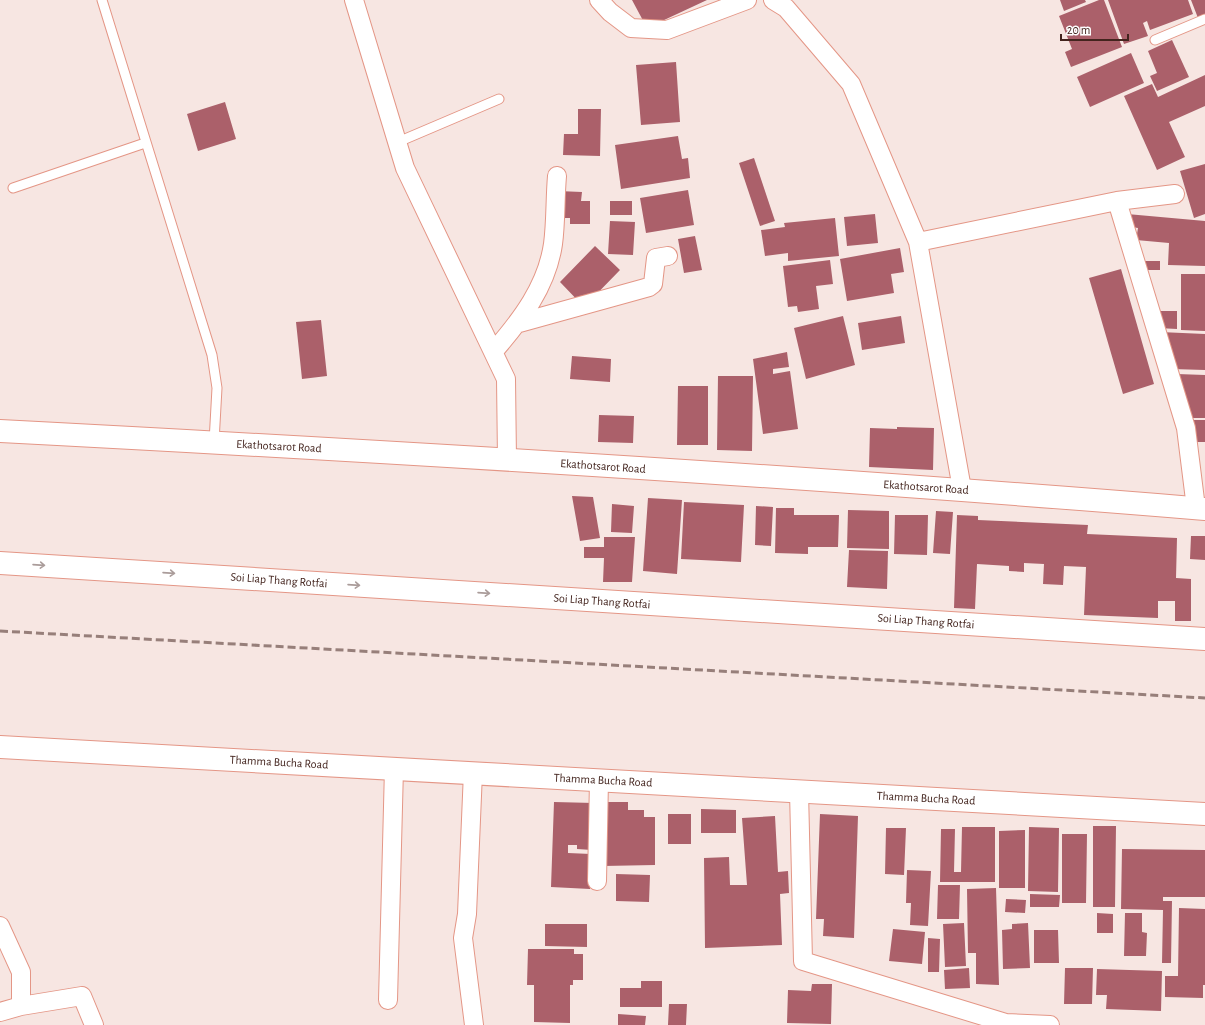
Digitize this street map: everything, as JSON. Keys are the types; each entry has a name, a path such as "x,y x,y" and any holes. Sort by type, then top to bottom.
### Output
{"main road":[{"name":"Ekathotsarot Road","path":"0,431 214,442 962,489 1200,508"},
{"name":"Soi Liap Thang Rotfai","path":"0,563 1205,638"},
{"name":"Thamma Bucha Road","path":"0,747 474,772 1205,814"}],"street":[{"path":"354,0 405,168 494,351 506,379 507,460"},
{"path":"599,0 610,12 632,28 667,30 747,0"},
{"path":"774,0 786,8 851,84 918,242 962,489"},
{"path":"494,351 519,323 536,293 547,268 553,244 557,176"},
{"path":"918,242 1117,201 1175,194"},
{"path":"1117,201 1186,428 1200,508"},
{"path":"519,323 649,287 653,284 656,258 668,256"},
{"path":"388,1000 394,768"},
{"path":"474,772 467,914 463,938 474,1025"},
{"path":"596,882 599,780"},
{"path":"799,791 803,962 1006,1023 1050,1025"},
{"path":"0,926 21,972 21,1006"},
{"path":"0,1012 21,1006 82,996 94,1025"}],"lane":[{"path":"102,0 145,143 212,355 217,388 214,442"},
{"path":"1155,40 1205,18"},
{"path":"398,142 499,99"},
{"path":"13,188 145,143"}],"building":[{"path":"632,0 707,0 647,28"},
{"path":"1060,0 1085,0 1086,2 1064,11"},
{"path":"1099,0 1104,0 1122,47 1071,67 1065,52 1072,49 1059,16"},
{"path":"1108,0 1188,0 1193,14 1150,30 1147,21 1143,23 1148,36 1124,44"},
{"path":"1191,0 1205,0 1205,15 1198,18"},
{"path":"1172,40 1189,77 1157,91 1150,76 1157,73 1148,51"},
{"path":"1131,53 1144,83 1090,107 1077,77"},
{"path":"676,62 680,122 641,125 636,65"},
{"path":"1205,75 1205,106 1169,122 1185,157 1157,170 1124,96 1152,84 1158,97"},
{"path":"225,102 236,139 198,151 187,114"},
{"path":"578,109 601,109 600,156 563,155 564,134 578,134"},
{"path":"678,136 682,159 688,158 690,178 621,189 615,145"},
{"path":"754,158 775,221 760,226 739,163"},
{"path":"1205,164 1205,214 1194,218 1180,171"},
{"path":"688,190 694,225 646,233 640,198"},
{"path":"558,191 582,192 581,201 590,201 590,224 570,224 570,218 557,218"},
{"path":"610,201 632,201 632,215 610,215"},
{"path":"875,214 878,243 847,246 844,217"},
{"path":"1127,214 1205,221 1205,266 1168,265 1169,243 1136,240 1138,228 1125,226"},
{"path":"835,218 839,256 788,261 788,253 765,256 761,230 785,227 784,223"},
{"path":"610,221 635,222 633,255 608,254"},
{"path":"695,236 702,270 684,273 678,239"},
{"path":"595,246 620,270 584,307 560,282"},
{"path":"900,248 904,272 891,274 894,293 847,301 840,259"},
{"path":"830,260 833,284 816,286 819,309 798,312 797,306 788,307 783,266"},
{"path":"1142,261 1160,261 1160,270 1141,270"},
{"path":"1121,269 1154,384 1123,394 1089,278"},
{"path":"1181,274 1205,274 1205,331 1181,330"},
{"path":"1158,311 1177,311 1177,329 1158,328"},
{"path":"843,316 855,365 806,379 794,328"},
{"path":"901,316 905,343 862,350 858,323"},
{"path":"321,320 327,376 302,379 296,322"},
{"path":"1160,332 1205,334 1205,370 1172,369"},
{"path":"787,352 789,367 773,369 773,374 790,371 798,429 763,434 753,359"},
{"path":"572,356 611,359 610,382 570,379"},
{"path":"1177,374 1205,375 1205,418 1188,418"},
{"path":"718,376 753,376 752,451 717,450"},
{"path":"678,386 708,386 708,445 677,445"},
{"path":"599,415 634,416 633,443 598,442"},
{"path":"1191,420 1205,420 1205,442 1192,442"},
{"path":"897,427 934,428 933,470 869,467 870,428 897,429"},
{"path":"572,496 593,497 600,538 580,541"},
{"path":"648,498 682,500 677,574 643,571"},
{"path":"684,502 744,505 741,562 681,559"},
{"path":"612,504 634,506 632,533 611,532"},
{"path":"756,506 773,507 771,546 755,545"},
{"path":"776,508 794,508 794,515 839,515 838,547 808,547 808,554 775,553"},
{"path":"848,510 889,511 889,549 847,548"},
{"path":"936,511 953,512 950,554 933,553"},
{"path":"895,515 928,515 927,555 894,554"},
{"path":"957,515 978,516 978,520 1088,525 1087,534 1177,538 1176,578 1191,579 1191,621 1175,621 1175,601 1158,601 1158,618 1084,615 1086,567 1064,566 1063,585 1043,584 1044,564 1024,563 1024,572 1009,571 1009,566 977,564 975,609 954,608"},
{"path":"1191,536 1205,536 1205,560 1190,559"},
{"path":"604,537 635,537 632,582 603,582 604,558 584,558 584,547 604,547"},
{"path":"849,550 888,551 887,589 847,587"},
{"path":"554,802 594,803 592,850 577,849 577,845 568,845 568,853 591,854 590,889 551,887"},
{"path":"603,802 628,802 628,810 644,810 644,817 655,817 655,865 603,866"},
{"path":"701,809 736,810 736,833 701,833"},
{"path":"668,814 691,814 691,844 668,844"},
{"path":"820,814 858,816 854,938 823,936 824,919 816,919"},
{"path":"775,816 778,872 788,871 789,893 780,894 782,945 705,948 704,858 729,857 730,885 747,885 742,818"},
{"path":"1093,826 1116,826 1115,907 1093,907"},
{"path":"962,827 995,827 995,882 940,882 941,829 955,829 954,872 961,872"},
{"path":"1029,827 1059,828 1058,892 1028,891"},
{"path":"886,828 906,828 904,875 885,874"},
{"path":"1025,830 1025,888 999,888 999,831"},
{"path":"1062,834 1087,834 1086,903 1062,903"},
{"path":"1122,849 1205,850 1205,897 1163,897 1163,901 1172,901 1171,963 1162,963 1163,910 1121,909"},
{"path":"907,870 931,871 928,926 910,925 911,903 906,903"},
{"path":"616,874 650,875 649,902 616,901"},
{"path":"938,885 960,885 959,919 937,919"},
{"path":"996,888 999,985 976,984 976,953 968,953 967,889"},
{"path":"1030,894 1060,895 1059,907 1030,907"},
{"path":"1006,899 1026,900 1025,913 1005,912"},
{"path":"1179,908 1205,909 1205,985 1203,985 1203,998 1165,997 1165,976 1178,976"},
{"path":"1097,913 1113,914 1113,933 1097,933"},
{"path":"1125,913 1142,913 1142,932 1147,933 1146,956 1124,956"},
{"path":"964,923 966,966 945,967 943,924"},
{"path":"1028,923 1030,968 1003,969 1002,930 1012,929 1012,924"},
{"path":"545,924 587,924 587,947 545,946"},
{"path":"893,929 925,932 922,964 889,961"},
{"path":"1034,930 1058,930 1059,963 1034,963"},
{"path":"928,938 940,939 939,972 928,972"},
{"path":"528,949 574,949 574,954 583,954 583,980 573,980 573,985 570,985 570,1023 534,1022 534,985 527,985"},
{"path":"969,968 970,988 945,989 944,970"},
{"path":"1065,968 1093,968 1092,1004 1064,1004"},
{"path":"1097,969 1162,971 1161,1011 1106,1009 1107,995 1096,995"},
{"path":"641,981 662,981 662,1007 620,1007 620,988 641,988"},
{"path":"812,984 832,984 831,1024 787,1023 788,990 811,991"},
{"path":"669,1004 687,1004 686,1025 668,1025"},
{"path":"618,1014 646,1016 645,1025 618,1025"}],"railway":[{"path":"0,631 1205,698"}]}
